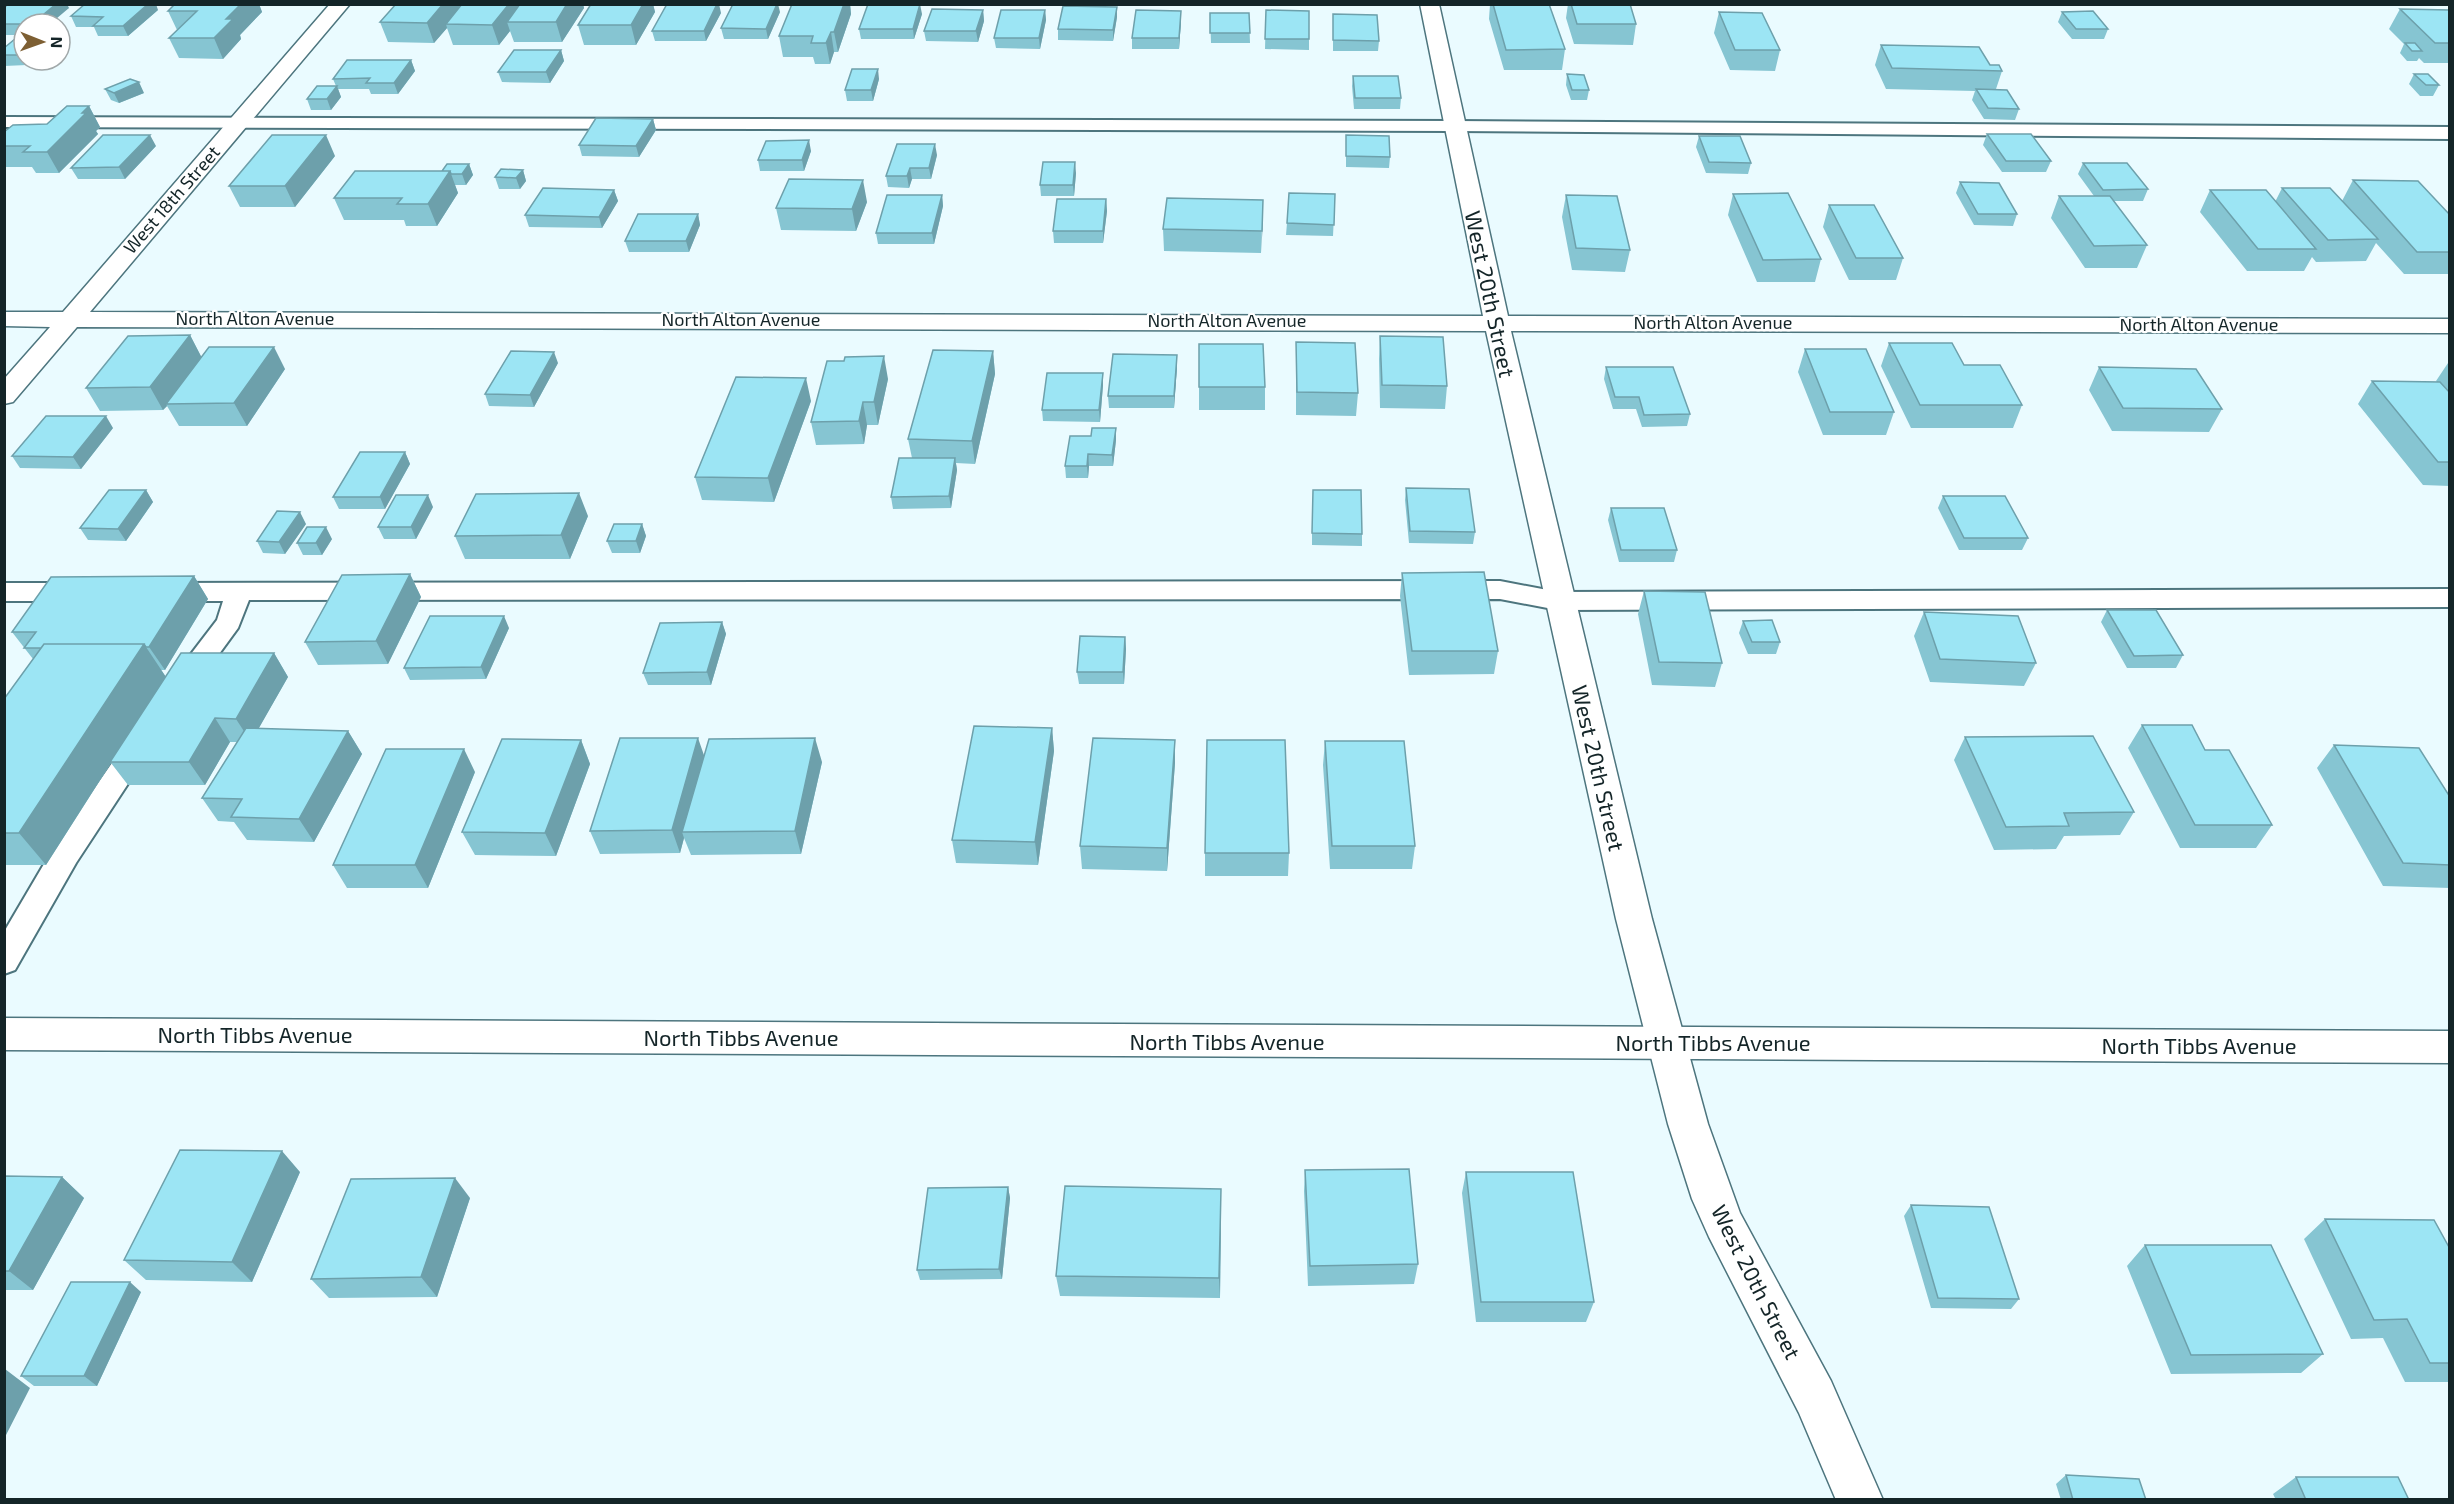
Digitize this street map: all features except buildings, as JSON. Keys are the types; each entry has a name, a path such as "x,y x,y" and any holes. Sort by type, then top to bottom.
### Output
{"street":[{"name":"West 18th Street","path":"4,396 341,4"},
{"name":"West 20th Street","path":"1429,4 1558,601 1664,1043 1706,1179 1739,1258 1822,1411 1860,1500"},
{"name":"North Alton Avenue","path":"4,319 2450,326"},
{"name":"North Tibbs Avenue","path":"4,1034 2450,1047"}],"lane":[{"path":"4,122 1455,126 2450,133"},
{"path":"145,592 1500,590 1558,601 2450,598"},
{"path":"4,592 98,592"},
{"path":"4,961 65,855 160,714 229,622 238,592"}]}
